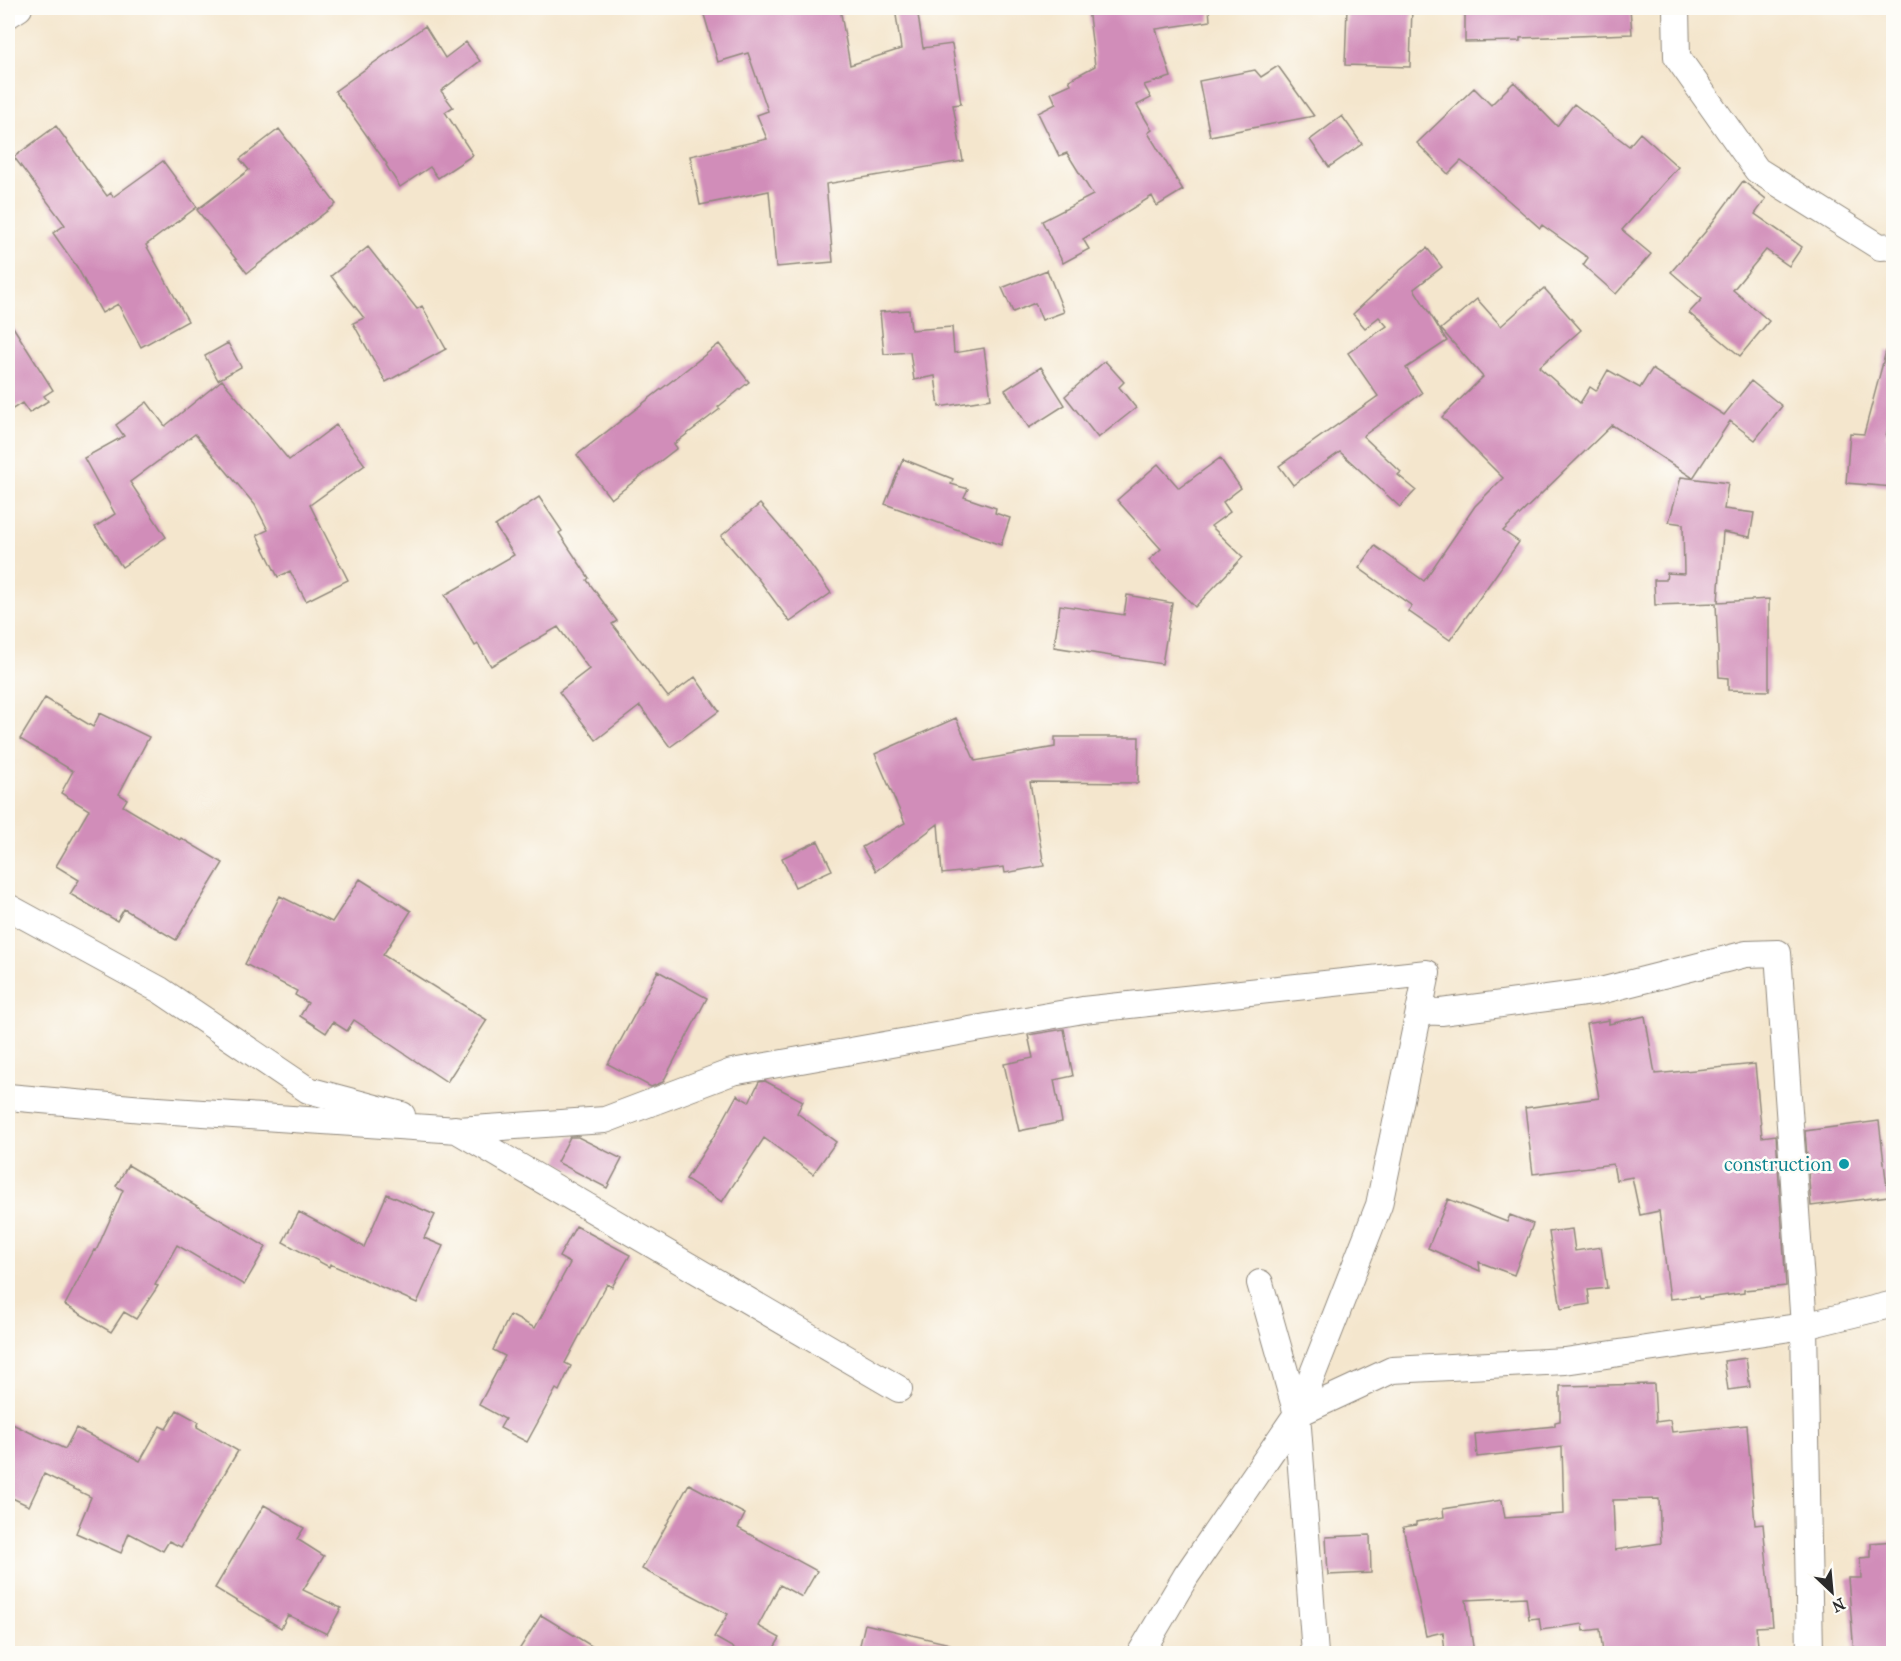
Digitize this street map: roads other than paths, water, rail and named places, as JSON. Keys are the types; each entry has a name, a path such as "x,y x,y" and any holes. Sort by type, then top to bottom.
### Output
{"street":[{"path":"8,15 19,8"},
{"path":"1676,8 1677,57 1757,170 1880,247 1893,246"},
{"path":"8,907 160,990 308,1090 458,1130 899,1389"},
{"path":"1419,1011 1441,1012 1600,991 1746,954 1778,953 1804,1326 1810,1653"},
{"path":"8,1097 143,1109 458,1130 605,1120 732,1072 1083,1010 1427,974 1379,1205 1297,1414 1186,1576 1140,1653"},
{"path":"1260,1283 1297,1414 1315,1653"},
{"path":"1297,1414 1392,1370 1565,1360 1804,1326 1893,1304"}],"place":[{"name":"construction","path":"1844,1164"}]}
